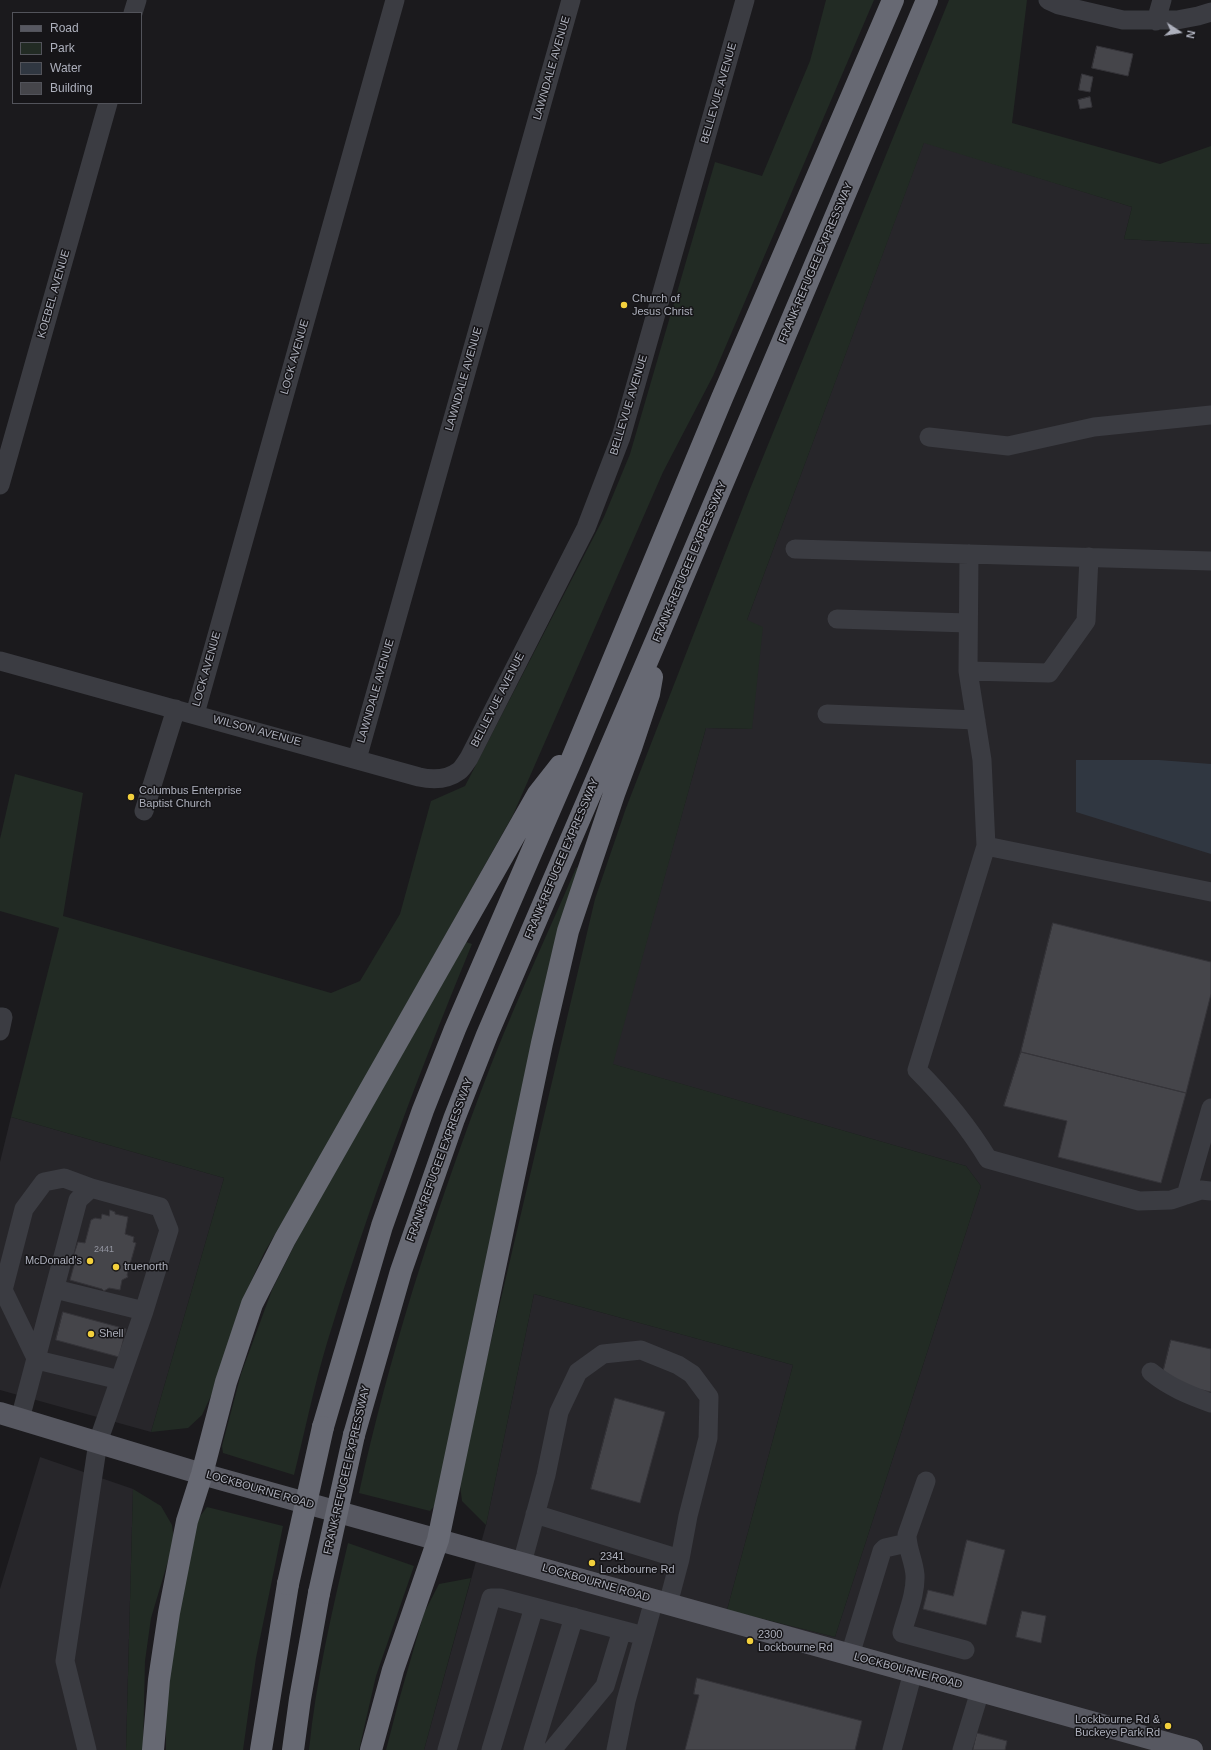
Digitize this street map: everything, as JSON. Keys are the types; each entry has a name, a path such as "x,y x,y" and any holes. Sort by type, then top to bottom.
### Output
{"highway":[{"path":"261,1750 288,1584 323,1427 382,1226 423,1110 455,1029 576,747 722,398 893,0"},
{"name":"FRANK-REFUGEE EXPRESSWAY","path":"293,1750 300,1699 319,1593 354,1435 392,1298 454,1119 525,945 661,629 927,0"},
{"path":"371,1750 393,1670 438,1540 540,1051 568,932 646,700 661,629"},
{"path":"153,1750 159,1680 169,1613 187,1521 202,1474 226,1382 252,1304 268,1271 538,794 576,747"}],"main road":[{"name":"LOCKBOURNE ROAD","path":"10,1416 202,1474 913,1672 1162,1746 1192,1750"}],"street":[{"path":"133,12 137,0"},
{"name":"LOCK AVENUE","path":"195,714 395,0"},
{"name":"LAWNDALE AVENUE","path":"357,759 571,0"},
{"name":"BELLEVUE AVENUE","path":"445,777 459,771 469,758 586,528 619,444 745,0"},
{"path":"1048,0 1059,5 1123,20 1156,21 1198,16 1211,12"},
{"path":"1156,21 1162,0"},
{"name":"KOEBEL AVENUE","path":"0,485 108,104"},
{"path":"929,436 1008,446 1094,426 1211,415"},
{"path":"795,549 1211,561"},
{"path":"969,554 968,671 982,760 986,846 918,1070 940,1093 976,1139 988,1159 1138,1201 1172,1200 1201,1190 1211,1191"},
{"path":"968,671 1049,673 1086,621 1089,557"},
{"path":"837,619 968,624"},
{"name":"WILSON AVENUE","path":"0,661 426,779 432,780 445,777"},
{"path":"144,811 176,709"},
{"path":"826,714 976,720"},
{"path":"986,846 1211,892"},
{"path":"0,1016 3,1017 0,1031"},
{"path":"1186,1195 1211,1108"},
{"path":"36,1360 3,1290 24,1210 44,1182 64,1178 91,1188 160,1207 169,1230 144,1311 98,1442 65,1661 87,1750"},
{"path":"10,1416 36,1360 78,1200 91,1188"},
{"path":"55,1289 144,1311"},
{"path":"522,1563 546,1475 558,1412 578,1372 603,1354 641,1350 678,1365 692,1374 709,1397 708,1438 688,1516 680,1559 644,1636 628,1695 616,1750"},
{"path":"36,1360 120,1380"},
{"path":"1151,1372 1162,1381 1190,1396 1211,1403"},
{"path":"926,1481 907,1535 907,1543 915,1574 915,1586 902,1633 965,1650"},
{"path":"535,1514 680,1559"},
{"path":"850,1655 882,1551 885,1548 907,1543"},
{"path":"446,1750 492,1598 500,1598 644,1636"},
{"path":"491,1750 534,1607"},
{"path":"533,1750 574,1617"},
{"path":"552,1750 605,1686 622,1630"},
{"path":"892,1750 913,1672"},
{"path":"605,1686 628,1695"},
{"path":"962,1750 980,1691"}],"shaded area":[{"path":"924,142 1132,207 1124,239 1211,244 1211,1750 424,1750 486,1525 534,1294 793,1365 727,1610 835,1637 981,1186 966,1166 612,1064 706,728 752,729 747,620"},
{"path":"11,1117 224,1178 151,1432 0,1390 0,1162"},
{"path":"40,1457 133,1489 126,1750 0,1750 0,1589"}],"green space":[{"path":"826,0 874,0 713,376 663,472 513,815 334,1133 264,1253 239,1308 216,1385 202,1415 188,1428 151,1432 224,1178 11,1117 59,928 0,911 0,839 15,774 83,793 63,916 331,993 360,981 400,914 431,801 465,786 604,517 630,454 715,162 762,176 810,61"},
{"path":"949,0 1027,0 1012,123 1160,164 1211,146 1211,244 1124,239 1132,207 924,143 747,620 763,627 752,729 706,728 613,1064 966,1166 981,1186 835,1637 727,1610 793,1365 534,1294 486,1525 462,1501 459,1477 595,899 626,808 750,489"},
{"path":"581,865 439,1501 430,1511 359,1493 398,1340 445,1190 481,1091 515,1007 576,868"},
{"path":"466,942 472,944 432,1042 359,1242 327,1343 294,1475 223,1453 222,1446 241,1374 272,1290 303,1228"},
{"path":"133,1489 161,1506 172,1525 174,1541 151,1618 145,1661 143,1750 126,1750"},
{"path":"207,1507 283,1526 256,1658 243,1750 166,1750 166,1715 173,1644 195,1523"},
{"path":"348,1543 414,1566 376,1676 359,1750 309,1750 320,1672 330,1620"},
{"path":"471,1578 424,1750 386,1750 424,1613 439,1584"}],"water":[{"path":"1076,760 1159,760 1211,764 1211,854 1076,812"}],"building":[{"path":"1097,46 1133,54 1128,76 1092,68"},
{"path":"1082,74 1093,77 1090,92 1079,90"},
{"path":"1090,97 1092,107 1080,109 1078,100"},
{"path":"1053,923 1211,962 1211,994 1186,1093 1021,1052"},
{"path":"1021,1052 1186,1093 1161,1183 1058,1157 1067,1121 1004,1106"},
{"path":"110,1210 115,1212 115,1214 128,1217 125,1234 134,1237 133,1242 136,1243 127,1275 128,1277 122,1280 120,1290 109,1288 104,1291 102,1289 70,1280 76,1258 73,1257 78,1242 85,1243 91,1220 95,1218 101,1219 102,1214 109,1216"},
{"name":"Shell","path":"63,1312 126,1329 119,1357 56,1340"},
{"path":"1171,1340 1211,1349 1211,1392 1161,1381"},
{"path":"615,1398 665,1412 640,1503 591,1489"},
{"path":"967,1540 1005,1550 986,1625 923,1609 928,1590 953,1596"},
{"path":"1022,1611 1046,1616 1041,1643 1016,1637"},
{"path":"697,1678 862,1721 855,1750 685,1750 699,1695 694,1694"},
{"path":"977,1733 1007,1741 1005,1750 973,1750"}],"place":[{"name":"Church of Jesus Christ","path":"624,305"},
{"name":"Columbus Enterprise Baptist Church","path":"131,797"},
{"name":"McDonald's","path":"90,1261"},
{"name":"truenorth","path":"116,1267"},
{"name":"Shell","path":"91,1334"},
{"name":"2341 Lockbourne Rd","path":"592,1563"},
{"name":"2300 Lockbourne Rd","path":"750,1641"},
{"name":"Lockbourne Rd & Buckeye Park Rd","path":"1168,1726"}]}
